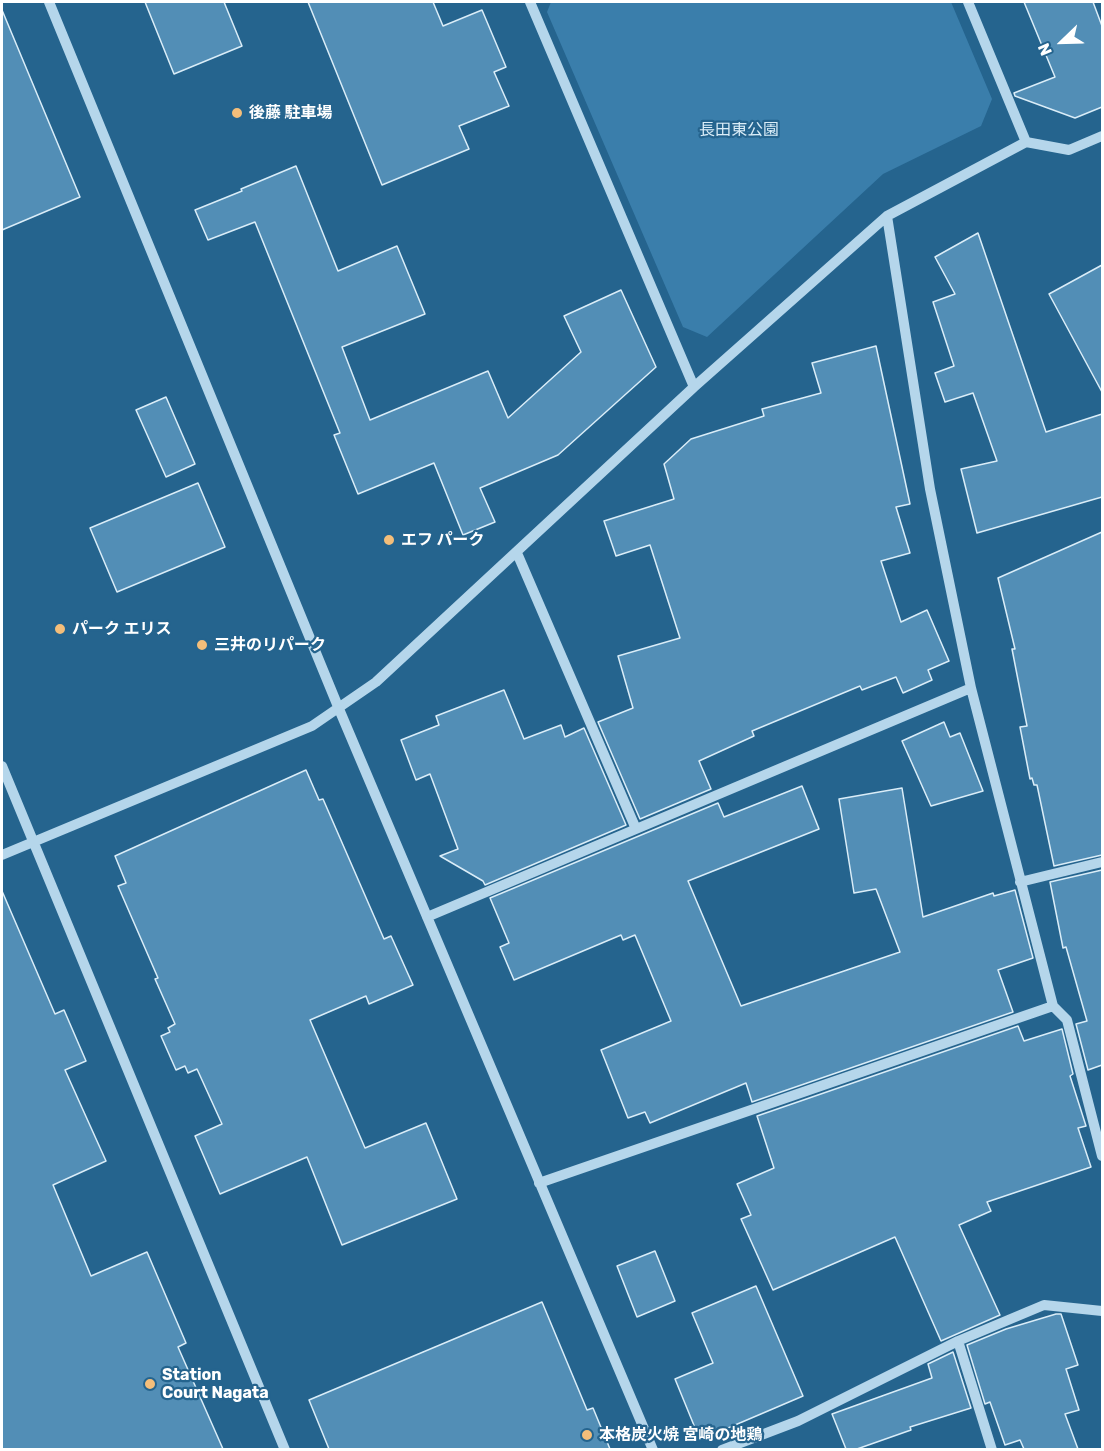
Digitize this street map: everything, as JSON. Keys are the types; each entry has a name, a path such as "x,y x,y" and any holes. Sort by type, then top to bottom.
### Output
{"street":[{"path":"49,2 339,708 653,1449"},
{"path":"530,2 694,387"},
{"path":"968,2 1026,142"},
{"path":"2,855 312,726 376,682 694,387 887,216 1026,142 1069,150 1102,136"},
{"path":"887,216 930,489 972,688 1053,1006 1067,1020 1102,1156"},
{"path":"517,553 636,829"},
{"path":"427,917 972,688"},
{"path":"2,766 285,1449"},
{"path":"1020,882 1102,862"},
{"path":"539,1184 1053,1006"},
{"path":"722,1449 798,1421 958,1341 1044,1305 1102,1311"},
{"path":"958,1341 992,1449"}],"green space":[{"name":"長田東公園","path":"551,2 951,2 992,99 981,126 883,174 707,337 683,327 547,12"}],"building":[{"path":"145,2 224,2 242,46 174,74"},
{"path":"308,2 433,2 443,26 482,10 506,67 494,72 509,106 459,126 469,149 382,185"},
{"path":"1024,2 1093,2 1102,26 1102,107 1075,118 1015,96 1014,93 1055,77"},
{"path":"2,10 80,197 2,230"},
{"path":"296,166 338,271 397,246 425,314 342,347 370,420 488,371 508,418 581,352 564,316 621,290 656,367 558,455 480,488 495,522 463,535 434,463 358,494 334,435 340,433 255,222 208,240 195,210"},
{"path":"978,233 1046,432 1102,414 1102,497 977,533 961,469 997,461 973,393 945,402 935,373 954,366 933,302 955,294 935,257"},
{"path":"1102,265 1102,392 1049,294"},
{"path":"876,346 910,504 896,507 910,553 881,561 901,622 927,610 949,661 928,670 932,680 903,693 896,677 862,690 860,686 752,731 754,736 699,761 711,789 640,819 598,722 633,708 618,656 680,638 650,545 616,556 604,521 674,499 664,464 691,439 764,416 762,409 821,393 812,363"},
{"path":"166,397 195,464 166,477 136,410"},
{"path":"198,483 225,547 117,592 90,528"},
{"path":"1102,532 1102,855 1054,866 1037,785 1034,785 1032,778 1030,779 1020,727 1027,726 1012,649 1015,649 998,578"},
{"path":"504,690 524,739 561,725 565,737 584,728 626,825 485,885 483,881 440,856 458,849 430,774 416,780 401,740 439,725 436,716"},
{"path":"944,722 950,737 960,733 983,791 931,806 902,741"},
{"path":"306,770 319,800 323,799 384,939 391,936 413,985 369,1004 366,996 310,1020 365,1148 426,1123 457,1199 342,1245 307,1157 220,1194 195,1136 222,1124 197,1069 188,1073 185,1066 176,1070 161,1036 170,1032 168,1028 175,1024 155,979 158,978 118,886 126,883 115,856"},
{"path":"802,786 819,829 688,881 741,1006 900,952 876,889 854,893 839,799 902,788 923,917 993,893 994,896 1015,890 1033,958 998,970 1013,1012 752,1102 746,1083 650,1123 645,1112 628,1118 601,1050 671,1021 635,935 623,940 621,935 514,980 500,947 509,943 490,898 718,803 724,817"},
{"path":"1102,870 1102,1065 1088,1070 1076,1024 1087,1021 1066,947 1063,948 1050,882"},
{"path":"2,891 55,1014 64,1010 86,1061 65,1070 106,1161 53,1185 91,1276 147,1252 186,1343 178,1347 223,1449 2,1449"},
{"path":"1018,1026 1024,1041 1062,1029 1073,1074 1070,1076 1086,1126 1078,1128 1091,1167 987,1202 991,1211 959,1225 1000,1315 941,1341 895,1237 773,1290 741,1219 751,1215 737,1184 774,1168 757,1116"},
{"path":"655,1251 675,1301 637,1317 617,1266"},
{"path":"756,1286 803,1396 700,1440 675,1379 713,1363 692,1313"},
{"path":"542,1302 587,1410 593,1408 610,1449 329,1449 309,1400"},
{"path":"1061,1314 1078,1365 1066,1369 1079,1410 1065,1414 1078,1449 1024,1449 1020,1440 1005,1445 990,1402 985,1404 967,1345 1006,1329"},
{"path":"953,1352 971,1408 910,1427 911,1430 857,1449 846,1449 832,1414 932,1378 928,1364"}],"place":[{"name":"後藤 駐車場","path":"237,113"},
{"name":"エフ パーク","path":"389,540"},
{"name":"パーク エリス","path":"60,629"},
{"name":"三井のリパーク","path":"202,645"},
{"name":"Station Court Nagata","path":"150,1384"},
{"name":"本格炭火焼 宮崎の地鶏","path":"587,1435"}]}
